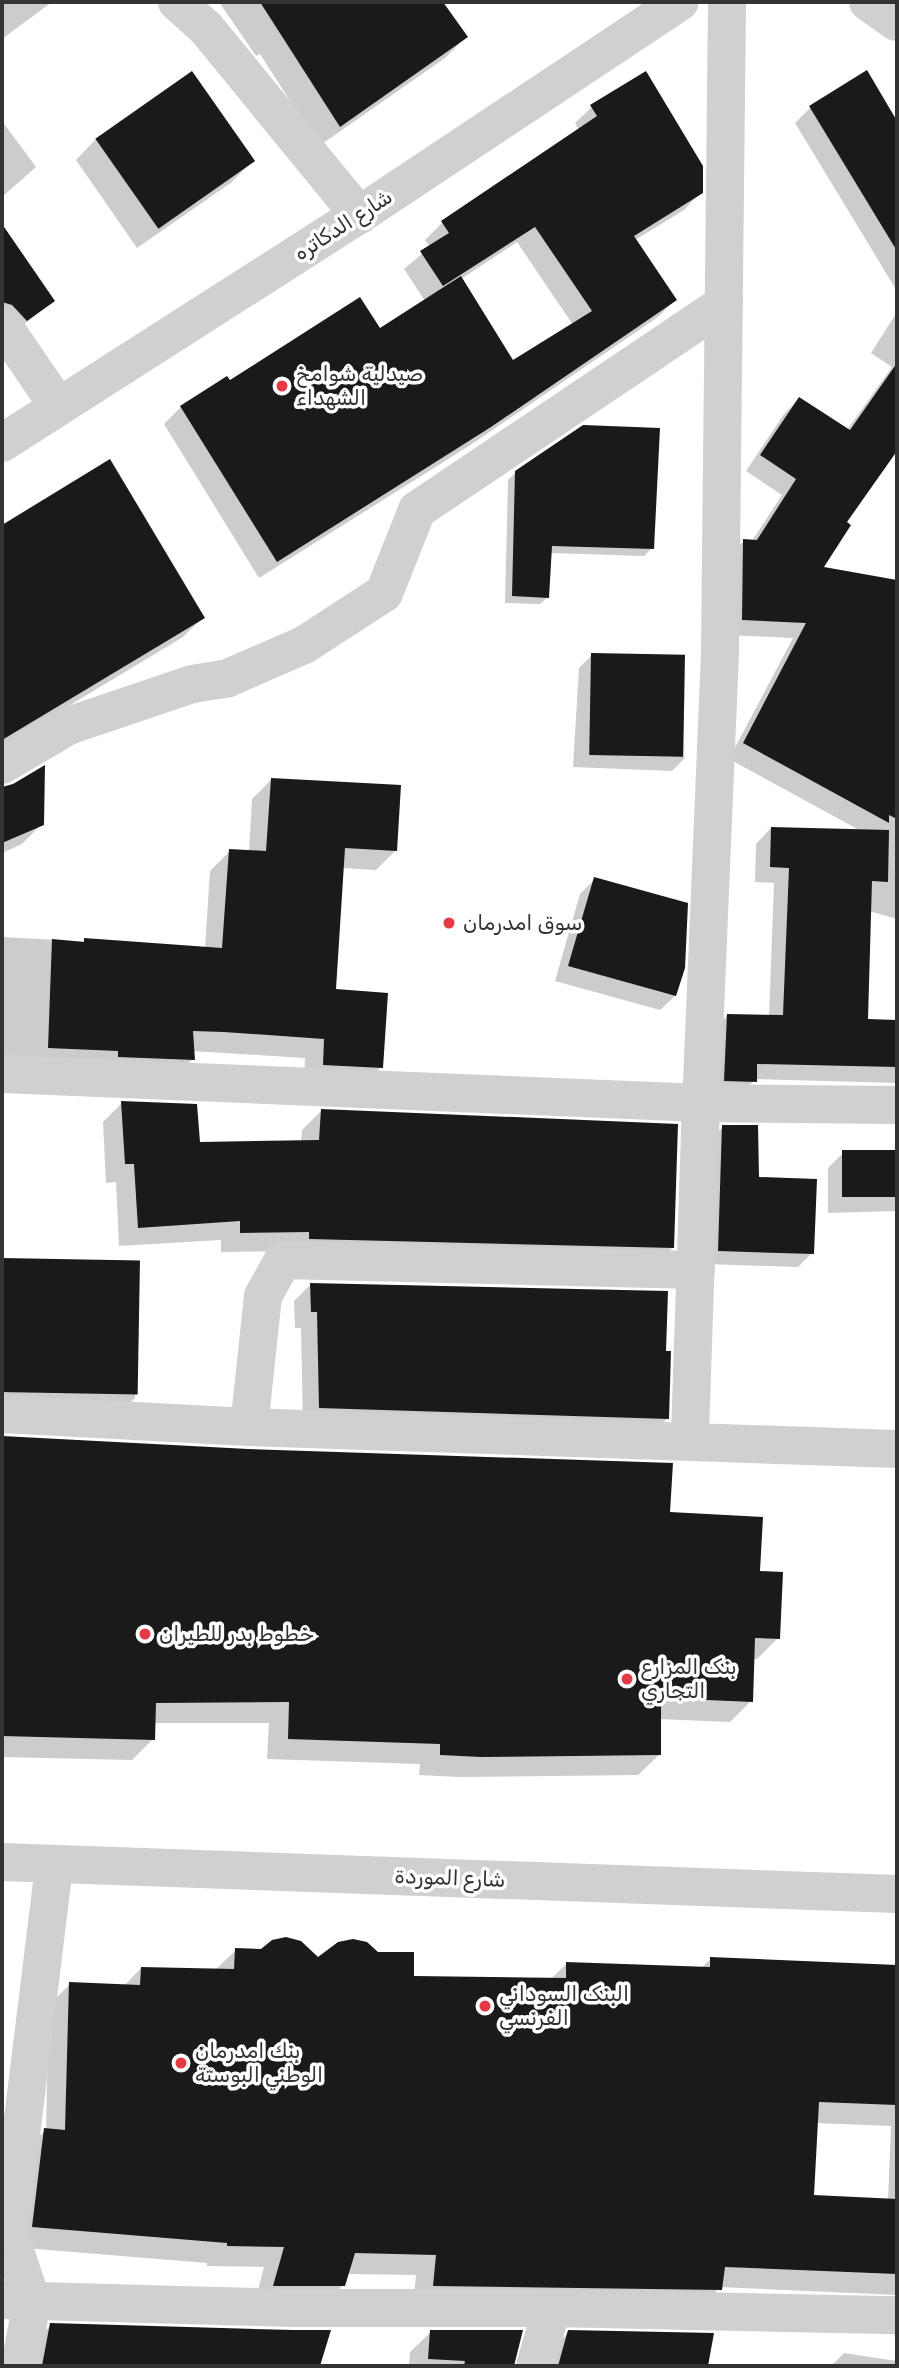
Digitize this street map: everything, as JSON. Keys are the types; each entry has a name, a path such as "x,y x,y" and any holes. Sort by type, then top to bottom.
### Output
{"street":[{"path":"177,2 214,15 359,215"},
{"name":"شارع الدكاتره","path":"2,443 359,215 680,2"},
{"path":"691,1441 701,1103 720,653 727,2"},
{"path":"868,2 897,22"},
{"path":"2,765 68,726 192,684 228,678 304,645 384,593 417,510 724,304"},
{"path":"2,324 58,406"},
{"path":"2,1074 701,1103 897,1105"},
{"path":"249,1427 263,1296 283,1260 696,1270"},
{"path":"2,1414 249,1427 897,1449"},
{"name":"شارع الموردة","path":"2,1862 897,1894"},
{"path":"20,2366 17,2301 9,2233 54,1864"},
{"path":"17,2301 293,2308 552,2308 897,2315"},
{"path":"535,2366 552,2308"}],"building":[{"path":"260,2 443,2 468,37 340,127"},
{"path":"867,70 897,121 897,251 809,106"},
{"path":"192,71 255,161 158,229 95,139"},
{"path":"646,71 703,166 703,193 634,236 677,300 491,427 277,562 180,406 227,376 230,380 360,297 380,328 461,276 513,360 592,311 535,227 443,286 420,251 449,233 441,221 597,116 590,105"},
{"path":"2,224 55,301 27,321 12,305 2,302"},
{"path":"897,363 897,451 847,522 851,525 824,567 897,580 897,819 889,815 889,823 743,743 806,623 742,620 743,539 757,540 796,479 760,455 799,397 850,430"},
{"path":"583,425 660,428 654,549 552,546 549,598 512,596 515,471"},
{"path":"110,459 205,618 2,740 2,525"},
{"path":"591,653 685,655 683,757 589,755"},
{"path":"45,765 44,825 2,843 2,787 13,784"},
{"path":"271,778 401,785 397,851 345,848 336,989 388,993 383,1068 323,1065 324,1039 224,1032 193,1031 195,1060 118,1057 118,1051 48,1048 52,939 84,942 84,938 222,948 229,849 266,851"},
{"path":"771,827 889,830 888,882 872,881 868,1019 897,1020 897,1067 757,1064 757,1082 724,1081 727,1014 783,1015 789,868 770,867"},
{"path":"594,877 688,903 685,968 676,996 568,966"},
{"path":"121,1101 197,1104 200,1142 319,1140 321,1109 678,1124 674,1248 309,1239 309,1232 240,1233 240,1221 138,1228 134,1164 125,1164"},
{"path":"722,1125 758,1125 759,1177 817,1179 814,1254 718,1251"},
{"path":"842,1150 897,1150 897,1197 842,1197"},
{"path":"2,1258 140,1260 138,1394 2,1392"},
{"path":"310,1283 668,1291 666,1351 671,1351 669,1419 319,1408 317,1312 311,1312"},
{"path":"2,1436 248,1449 673,1463 670,1512 763,1517 760,1571 783,1572 780,1639 755,1638 753,1702 661,1698 661,1755 481,1757 440,1755 440,1744 288,1739 289,1702 156,1703 155,1740 2,1736"},
{"path":"286,1937 301,1941 318,1957 338,1942 353,1939 367,1942 378,1952 414,1952 414,1976 566,1978 566,1962 710,1967 710,1957 897,1965 897,2105 819,2102 814,2195 897,2199 897,2274 725,2267 722,2290 433,2286 436,2255 355,2253 345,2286 273,2286 284,2247 227,2246 227,2243 32,2227 44,2128 65,2130 69,1982 140,1985 141,1967 234,1969 235,1948 261,1949 272,1940"},
{"path":"50,2323 331,2330 320,2366 42,2366"},
{"path":"430,2330 523,2330 514,2366 464,2366 465,2361 428,2359"},
{"path":"568,2330 714,2333 708,2366 558,2366"}],"place":[{"name":"صيدلية شوامخ الشهداء","path":"282,386"},
{"name":"سوق امدرمان","path":"449,923"},
{"name":"خطوط بدر للطيران","path":"145,1634"},
{"name":"بنک المزارع التجاري","path":"627,1679"},
{"name":"البنک السوداني الفرنسي","path":"485,2006"},
{"name":"بنك امدرمان الوطني البوستة","path":"181,2063"}]}
